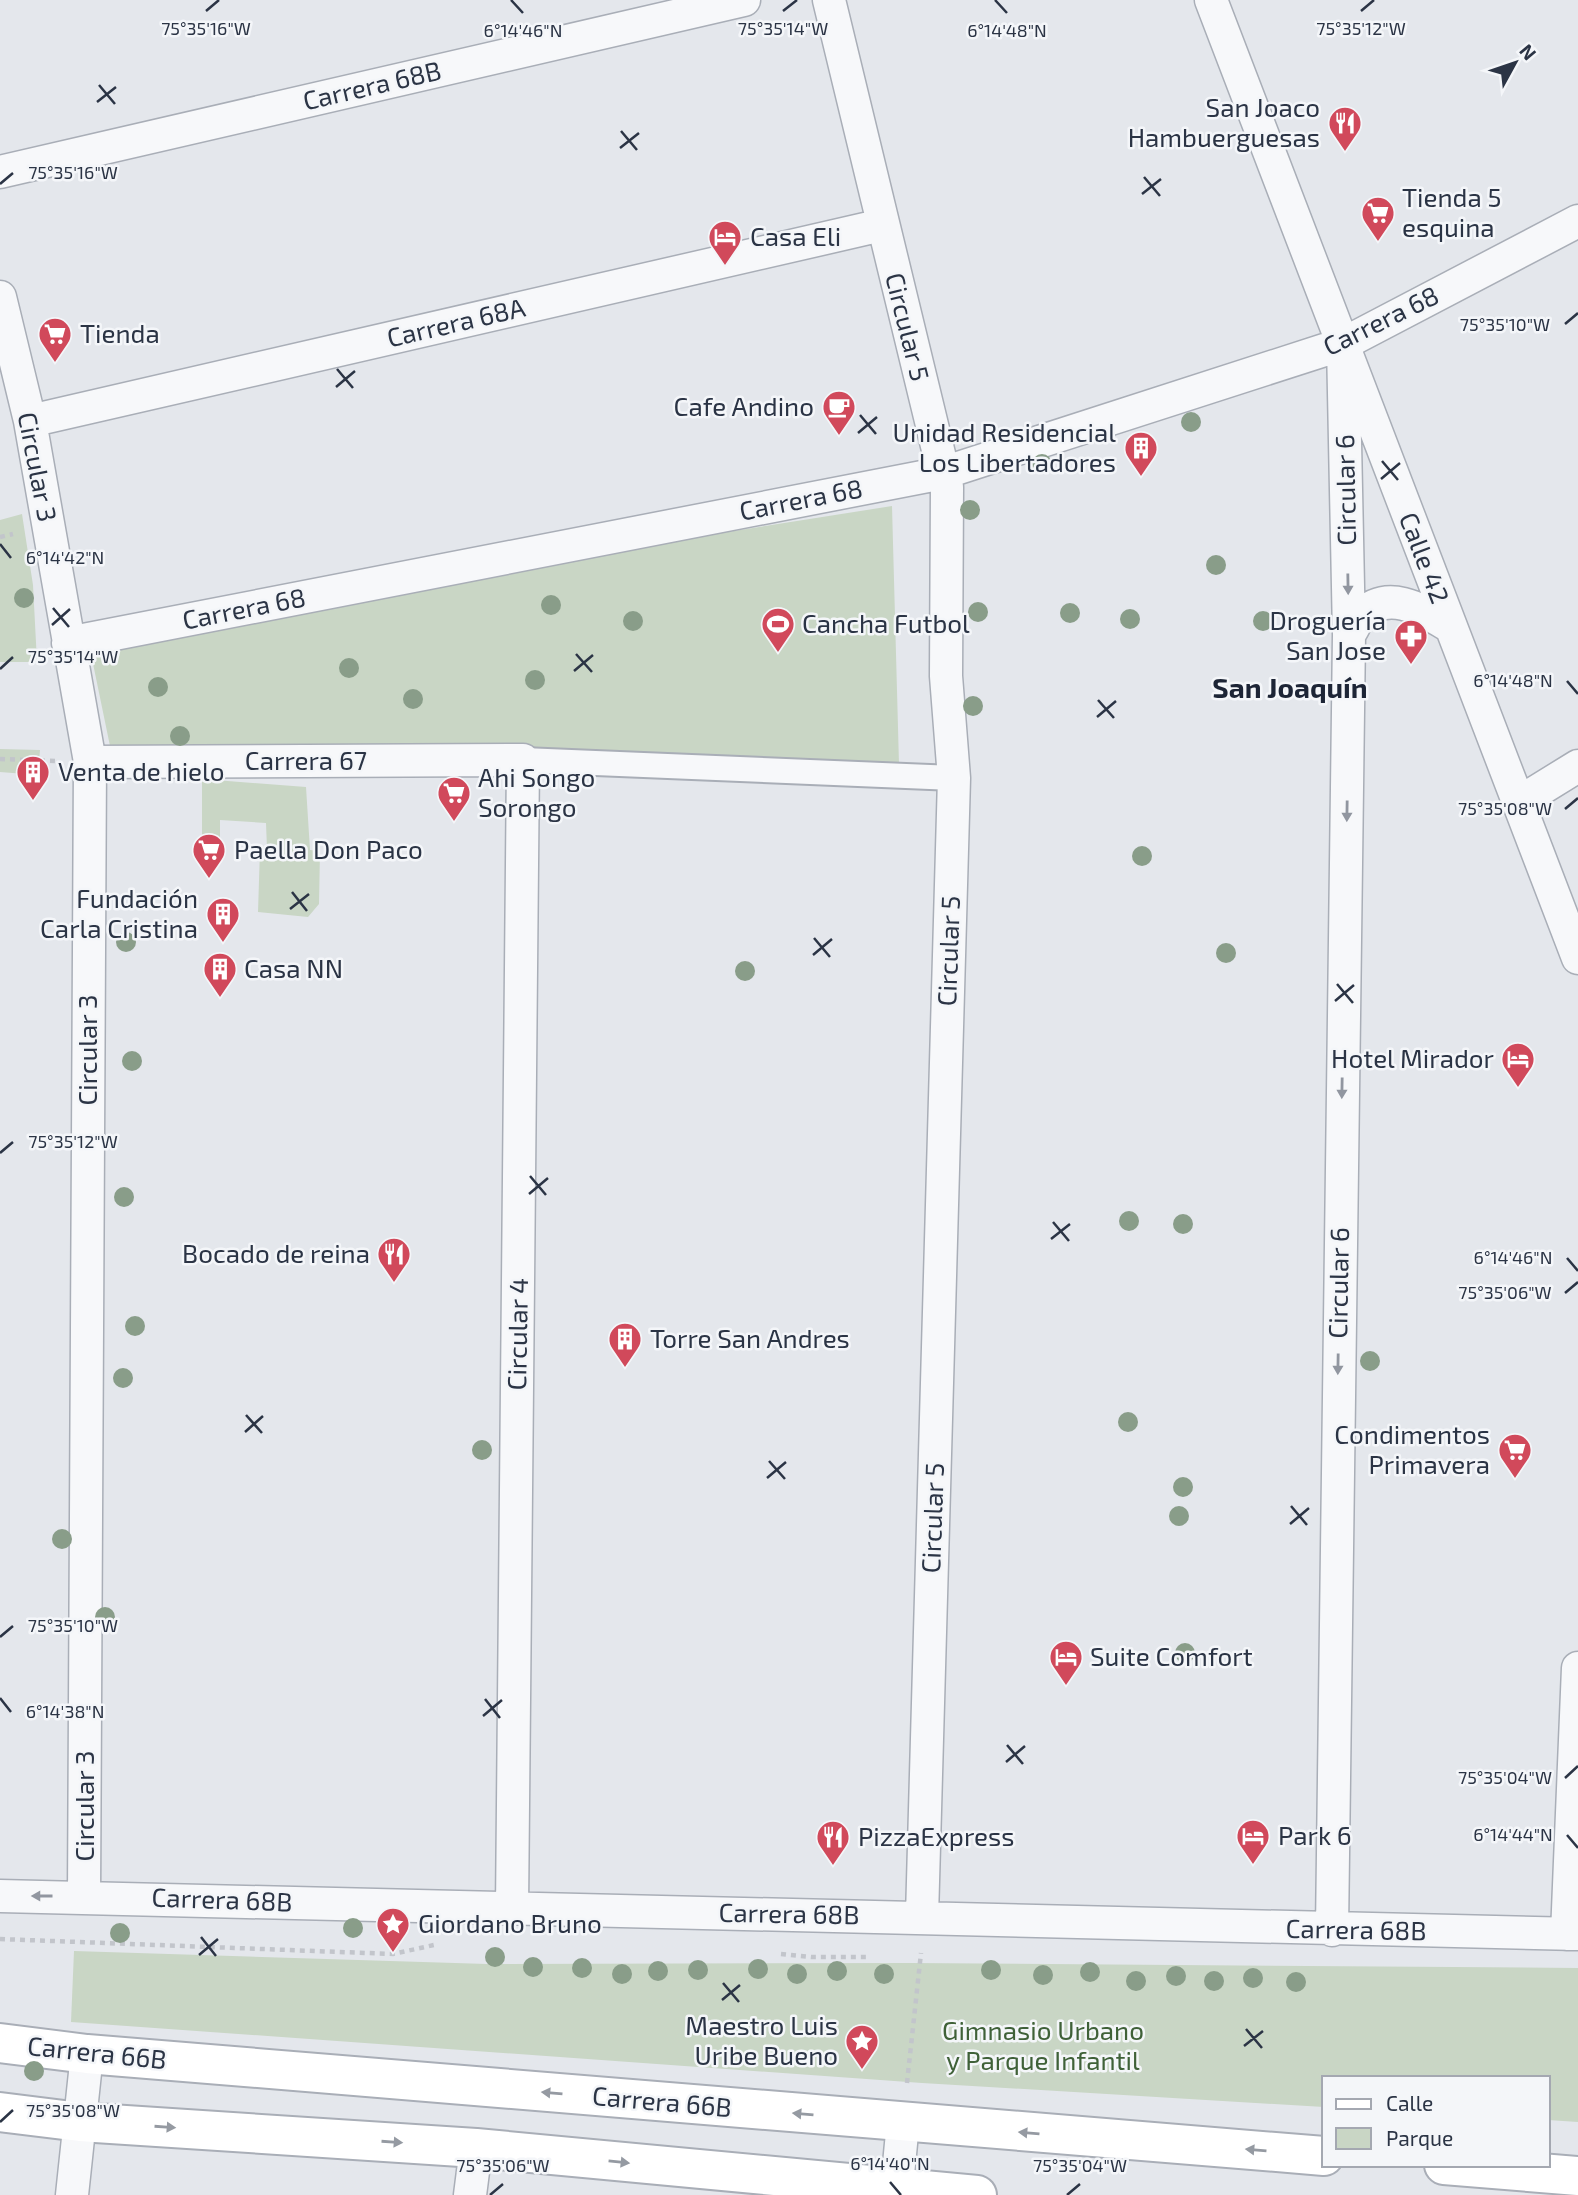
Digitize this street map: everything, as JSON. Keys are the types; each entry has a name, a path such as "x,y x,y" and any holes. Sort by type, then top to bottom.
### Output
{"main road":[{"name":"Carrera 66B","path":"0,2043 87,2054 1322,2156"},
{"path":"0,2112 80,2122 476,2148 897,2192 977,2195"},
{"path":"1468,2167 1578,2176"}],"street":[{"name":"Carrera 68B","path":"0,172 744,0"},
{"name":"Circular 5","path":"829,0 947,487 946,676 954,778 922,1917"},
{"name":"Calle 42","path":"1210,0 1578,958"},
{"name":"Carrera 68","path":"68,643 943,472 1343,344 1578,221"},
{"name":"Carrera 68A","path":"30,421 882,225"},
{"name":"Circular 3","path":"0,297 30,421 90,762 84,1896"},
{"name":"Circular 6","path":"1332,1930 1349,635 1343,344"},
{"path":"1349,635 1360,616 1382,602 1417,607 1451,627"},
{"path":"523,760 954,778"},
{"name":"Carrera 67","path":"90,762 523,760"},
{"name":"Circular 4","path":"512,1909 523,760"},
{"path":"1518,803 1578,766"},
{"path":"1572,1934 1578,1668"},
{"name":"Carrera 68B","path":"0,1896 1572,1934"},
{"path":"72,2195 87,2054"},
{"path":"897,2192 903,2123"},
{"path":"470,2195 476,2148"}],"path":[{"path":"0,759 90,762"},
{"path":"906,2085 921,1956 922,1917"},
{"path":"0,1939 393,1954 443,1944"}],"green space":[{"path":"892,506 899,764 521,747 110,746 90,649 696,537"},
{"path":"22,514 33,585 37,662 0,662 0,520"},
{"path":"0,749 40,750 38,775 0,772"},
{"path":"202,779 306,787 310,850 320,851 319,904 308,917 258,912 260,849 267,849 266,823 220,820 220,846 202,846"},
{"name":"Gimnasio Urbano y Parque Infantil","path":"74,1951 487,1964 910,1963 1578,1968 1578,2122 1550,2120 1550,2076 1322,2076 1322,2107 922,2083 71,2022"}],"place":[{"name":"San Joaco Hambuerguesas","path":"1345,153"},
{"name":"Tienda 5 esquina","path":"1378,243"},
{"name":"Casa Eli","path":"725,267"},
{"name":"Tienda","path":"55,364"},
{"name":"Cafe Andino","path":"839,437"},
{"name":"Unidad Residencial Los Libertadores","path":"1141,478"},
{"name":"Cancha Futbol","path":"778,654"},
{"name":"Droguería San Jose","path":"1411,666"},
{"name":"Venta de hielo","path":"33,802"},
{"name":"Ahi Songo Sorongo","path":"454,823"},
{"name":"Paella Don Paco","path":"209,880"},
{"name":"Fundación Carla Cristina","path":"223,944"},
{"name":"Casa NN","path":"220,999"},
{"name":"Hotel Mirador","path":"1518,1089"},
{"name":"Bocado de reina","path":"394,1284"},
{"name":"Torre San Andres","path":"625,1369"},
{"name":"Condimentos Primavera","path":"1515,1480"},
{"name":"Suite Comfort","path":"1066,1687"},
{"name":"Park 6","path":"1253,1866"},
{"name":"PizzaExpress","path":"833,1867"},
{"name":"Giordano Bruno","path":"393,1954"},
{"name":"Maestro Luis Uribe Bueno","path":"862,2071"}],"district":[{"name":"San Joaquín","path":"1290,688"}]}
